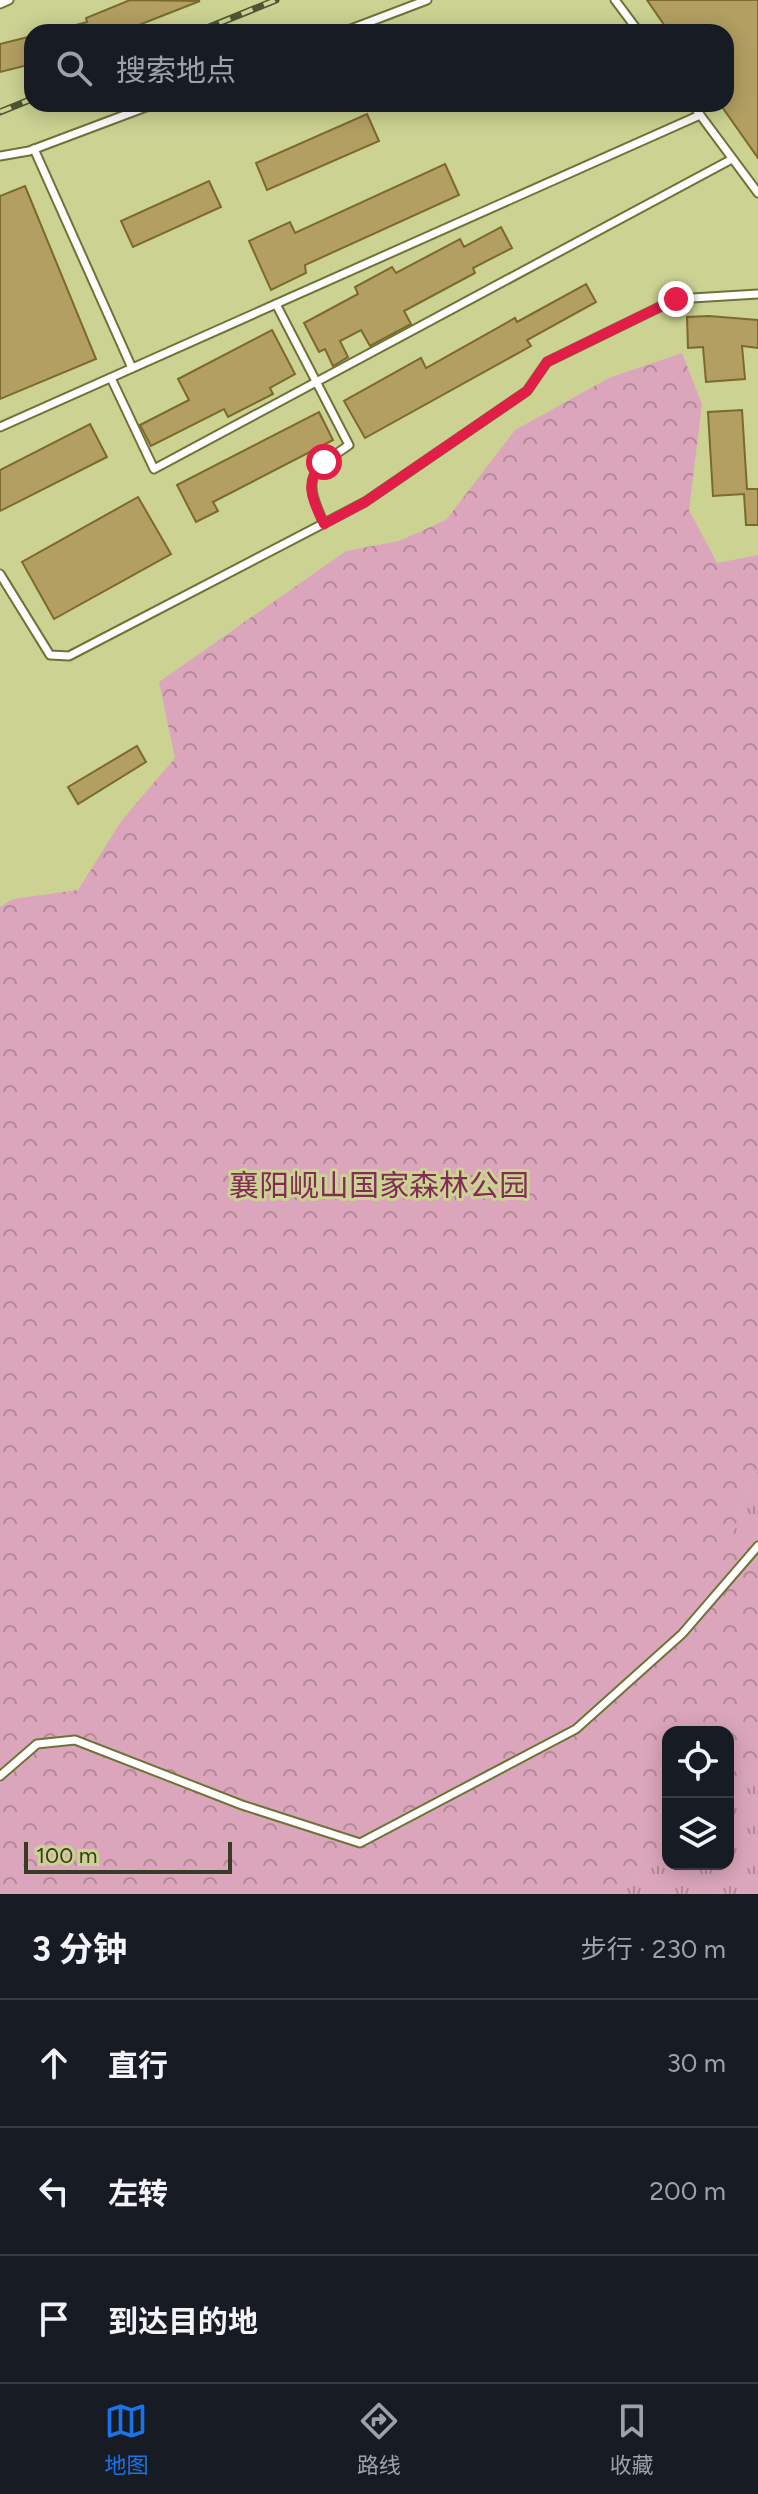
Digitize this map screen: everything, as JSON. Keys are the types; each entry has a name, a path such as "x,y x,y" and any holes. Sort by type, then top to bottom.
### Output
{"lane":[{"path":"0,4 9,0"},
{"path":"364,24 427,0"},
{"path":"615,0 633,24"},
{"path":"0,156 34,149 133,112"},
{"path":"698,112 758,193"},
{"path":"0,427 700,115"},
{"path":"34,149 132,368"},
{"path":"111,378 154,469 732,159"},
{"path":"0,574 50,655 69,656 365,502 527,391 547,362 676,299 758,294"},
{"path":"276,304 349,445 313,472 309,490 324,524"},
{"path":"0,1776 37,1744 75,1740 242,1805 360,1843 576,1729 682,1634 758,1546"}],"green space":[{"name":"襄阳岘山国家森林公园","path":"682,353 702,404 689,510 717,563 758,555 758,1465 732,1536 758,1560 758,1765 734,1792 734,1726 662,1726 662,1856 619,1894 0,1894 0,907 13,899 78,890 122,820 175,758 159,682 346,551 399,541 446,520 515,430 609,378"},
{"path":"758,1465 758,1560 732,1536"},
{"path":"758,1765 758,1894 619,1894 662,1856 662,1870 734,1870 734,1792"}],"building":[{"path":"130,0 200,1 141,24 80,24 87,22 86,18"},
{"path":"647,0 758,0 758,158 726,112 734,112 734,24 664,24"},
{"path":"24,38 24,66 0,72 0,44"},
{"path":"367,114 379,141 267,190 256,163"},
{"path":"445,164 459,195 305,265 306,273 271,290 249,241 290,222 295,233"},
{"path":"209,181 221,207 133,247 121,221"},
{"path":"25,186 96,359 0,399 0,196"},
{"path":"501,227 512,248 473,268 475,273 404,311 411,324 370,346 361,330 340,341 348,357 333,366 325,349 319,352 304,323 358,294 355,287 392,267 396,273 460,239 464,247"},
{"path":"586,284 596,302 527,340 531,346 365,438 344,401 421,358 426,368 515,318 517,322"},
{"path":"687,317 758,320 758,348 742,346 745,379 706,382 703,347 688,348"},
{"path":"272,330 295,374 270,388 273,394 228,417 224,409 151,446 140,425 189,400 178,379"},
{"path":"742,410 747,489 758,489 758,525 746,525 744,494 713,496 708,412"},
{"path":"319,412 333,440 213,502 218,511 196,522 177,485"},
{"path":"90,424 107,457 0,511 0,470"},
{"path":"138,497 171,554 54,619 22,562"},
{"path":"137,746 146,762 78,804 68,787"}],"railway":[{"path":"217,24 276,0"},
{"path":"0,112 24,102"}],"route":[{"path":"324,462 313,472 309,490 324,524 365,502 527,391 547,362 676,299"}]}
